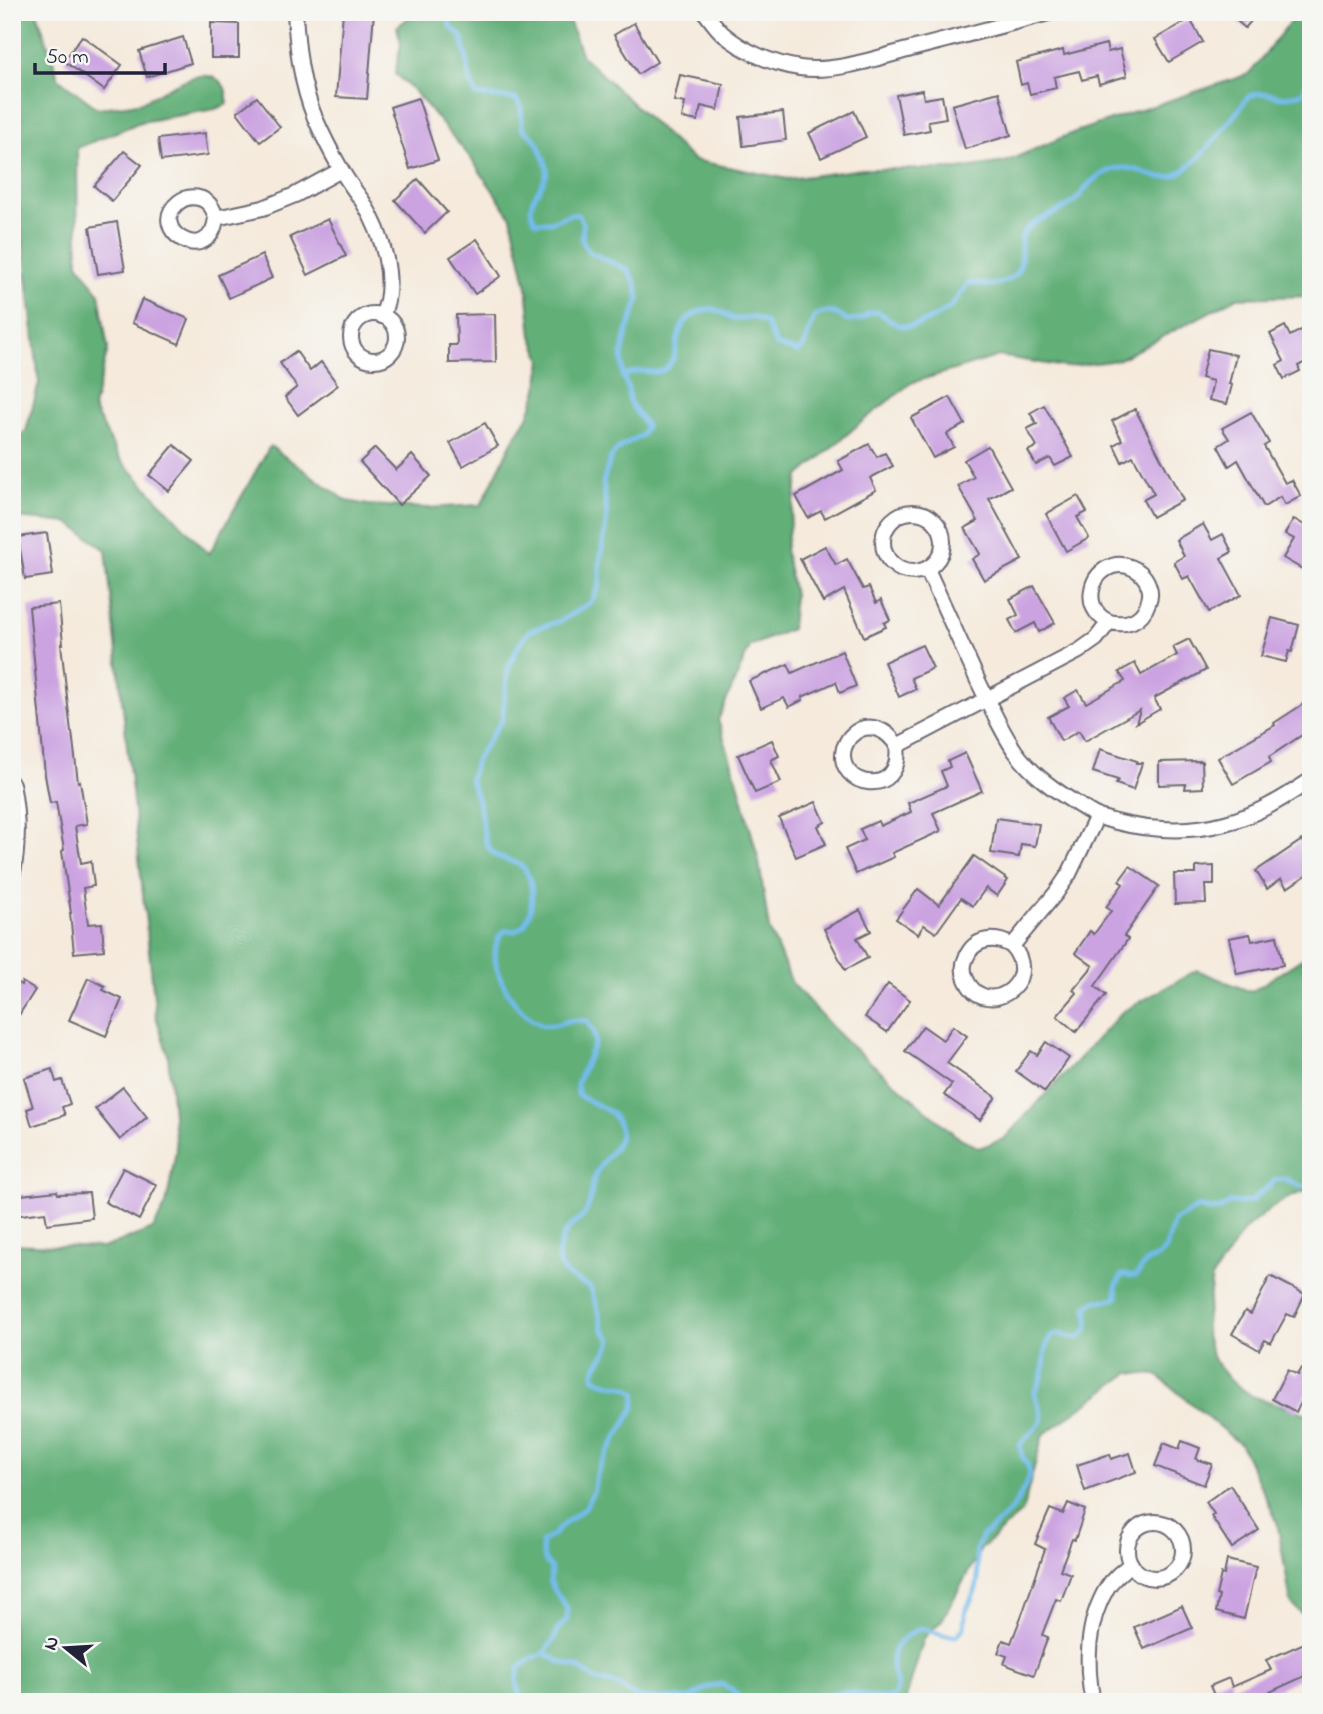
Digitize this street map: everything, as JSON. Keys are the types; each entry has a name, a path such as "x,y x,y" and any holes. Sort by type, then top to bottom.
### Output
{"street":[{"path":"295,12 298,53 306,93 341,170 364,204 382,247 389,288 382,316"},
{"path":"705,12 721,32 739,45 779,64 802,69 828,68 864,61 1052,12"},
{"path":"216,218 264,208 341,170"},
{"path":"918,513 928,517 942,535 943,547 940,556 927,569 904,571 887,557 883,545 885,531 891,522 901,515 918,513"},
{"path":"1113,566 1135,568 1143,574 1149,587 1150,598 1146,611 1129,623 1109,622 1100,616 1094,607 1091,595 1093,584 1104,570 1113,566"},
{"path":"927,569 999,726 1017,753 1038,776 1097,816 1155,828 1203,828 1255,813 1311,780"},
{"path":"897,746 1079,651 1096,639 1109,622"},
{"path":"12,784 17,831 12,877"},
{"path":"1012,946 1069,874 1097,816"},
{"path":"995,939 1012,946 1022,963 1022,973 1012,991 992,998 974,991 964,973 965,959 970,950 978,943 995,939"},
{"path":"1157,1521 1168,1524 1177,1532 1183,1550 1179,1564 1172,1572 1156,1578 1145,1576 1131,1564 1127,1544 1130,1535 1139,1526 1157,1521"},
{"path":"1093,1702 1088,1660 1092,1628 1107,1587 1131,1564"}],"green space":[{"path":"12,12 37,12 59,79 97,108 141,102 184,80 196,77 208,76 217,79 226,90 228,104 215,109 141,122 77,148 78,263 99,293 108,349 93,408 120,459 209,554 270,446 347,501 368,505 426,508 481,505 512,442 528,417 538,389 542,360 532,336 527,287 511,217 470,157 415,92 395,74 401,44 397,27 416,12 566,12 582,56 693,160 788,179 863,169 959,169 1005,162 1075,132 1249,74 1298,12 1311,12 1311,296 1236,298 1118,360 1065,367 999,356 911,383 799,476 785,550 794,595 791,629 750,646 718,720 759,862 769,929 792,983 841,1037 955,1135 979,1148 1004,1139 1122,1012 1197,970 1251,992 1311,953 1311,1190 1291,1196 1245,1229 1212,1277 1205,1332 1213,1359 1230,1380 1252,1396 1311,1413 1311,1623 1291,1603 1277,1521 1241,1445 1157,1375 1129,1373 1043,1435 1022,1512 981,1549 942,1620 924,1638 905,1702 12,1702 12,1244 103,1248 153,1229 166,1205 176,1151 168,1055 156,1016 106,550 69,523 17,518 12,514 12,443 26,431 39,383 12,147"}],"building":[{"path":"343,12 374,12 367,99 336,97"},
{"path":"1227,12 1259,12 1245,28"},
{"path":"1190,19 1203,42 1169,62 1155,39"},
{"path":"211,23 239,24 239,58 211,58"},
{"path":"634,23 657,62 638,74 614,35"},
{"path":"82,36 122,65 104,90 64,61"},
{"path":"183,37 191,63 147,77 139,51"},
{"path":"1106,44 1108,52 1120,49 1127,76 1099,84 1097,76 1082,80 1079,71 1054,77 1056,88 1030,94 1027,83 1021,85 1016,62 1063,50 1064,55"},
{"path":"680,75 723,84 718,110 701,106 698,121 682,118 685,103 674,101"},
{"path":"922,90 924,99 942,96 946,118 928,121 930,130 904,135 896,95"},
{"path":"999,92 1011,135 965,149 952,105"},
{"path":"257,97 280,127 260,142 237,112"},
{"path":"418,98 438,160 410,169 390,107"},
{"path":"854,111 866,137 821,158 809,133"},
{"path":"783,112 786,140 743,146 740,117"},
{"path":"205,133 208,155 161,161 158,139"},
{"path":"124,151 142,165 112,201 94,186"},
{"path":"418,179 447,212 425,233 395,200"},
{"path":"328,219 346,256 308,275 290,237"},
{"path":"117,222 125,270 98,274 90,227"},
{"path":"477,239 501,276 475,294 450,257"},
{"path":"262,255 272,278 229,298 218,275"},
{"path":"142,299 189,319 179,344 132,323"},
{"path":"495,314 496,362 449,363 449,345 457,345 456,315"},
{"path":"1285,326 1290,336 1305,328 1311,340 1311,359 1298,366 1300,371 1284,379 1277,365 1284,361 1270,334"},
{"path":"1208,349 1236,355 1227,404 1209,400 1213,381 1201,378"},
{"path":"296,351 310,371 321,362 338,385 298,415 285,397 297,387 280,363"},
{"path":"950,397 965,424 947,434 954,447 933,458 911,418"},
{"path":"1044,405 1073,457 1055,466 1050,458 1036,465 1028,451 1037,446 1027,429 1037,424 1030,413"},
{"path":"1135,409 1183,500 1152,517 1143,500 1154,494 1133,456 1122,462 1114,445 1122,440 1112,421"},
{"path":"1251,412 1269,443 1264,446 1285,483 1292,480 1301,496 1285,505 1280,497 1264,507 1238,460 1229,466 1218,446 1229,439 1222,428"},
{"path":"485,423 498,446 463,466 450,443"},
{"path":"869,444 877,457 885,453 893,466 870,478 876,490 825,518 821,511 808,518 796,496 843,470 838,461"},
{"path":"174,445 194,461 169,491 149,475"},
{"path":"988,446 1011,487 989,499 1022,560 984,580 972,559 980,554 965,528 978,521 958,486 974,477 964,460"},
{"path":"375,448 396,470 412,455 431,476 399,505 360,462"},
{"path":"1078,496 1087,512 1077,517 1089,538 1066,551 1046,514"},
{"path":"1294,519 1311,529 1311,574 1283,558 1294,539 1285,534"},
{"path":"1203,524 1212,540 1223,534 1232,552 1221,558 1241,595 1209,612 1189,576 1183,579 1174,562 1184,556 1176,540"},
{"path":"47,533 53,575 25,579 18,537"},
{"path":"825,546 836,565 847,559 863,589 869,587 876,603 881,600 890,620 884,623 886,627 864,637 844,590 823,602 800,559"},
{"path":"1034,586 1055,623 1039,632 1035,623 1016,633 1009,620 1018,615 1010,599"},
{"path":"59,604 71,732 87,824 75,826 81,863 91,861 94,886 83,888 88,924 102,923 104,950 74,953 64,850 56,802 50,803 45,775 29,607"},
{"path":"1272,618 1299,625 1292,652 1289,651 1286,662 1261,656"},
{"path":"1189,639 1206,670 1154,698 1160,709 1136,723 1140,710 1085,741 1079,731 1061,741 1048,717 1069,706 1064,698 1078,690 1086,703 1125,681 1119,672 1135,663 1141,675 1177,655 1173,647"},
{"path":"922,645 933,668 911,678 916,689 899,697 884,662"},
{"path":"842,651 856,686 840,693 836,682 802,697 803,700 789,707 784,698 761,708 749,681 788,664 792,673"},
{"path":"1311,699 1311,729 1269,757 1271,762 1233,784 1218,758 1275,725 1274,723"},
{"path":"772,740 779,756 771,760 781,782 755,793 738,755"},
{"path":"1100,749 1142,763 1133,790 1116,784 1118,780 1093,772"},
{"path":"965,753 982,791 933,813 941,831 892,853 894,857 856,874 845,849 865,840 860,829 878,821 880,826 911,812 908,803 947,786 941,771 950,767 948,761"},
{"path":"1202,761 1203,788 1185,789 1186,784 1159,785 1159,762"},
{"path":"816,802 825,822 818,826 826,844 796,857 779,818"},
{"path":"996,818 1039,824 1035,846 1021,844 1019,857 991,853"},
{"path":"1302,840 1311,853 1311,872 1287,888 1281,879 1267,889 1256,871"},
{"path":"974,856 1008,880 997,896 986,888 973,906 961,898 936,933 924,925 918,934 896,919 918,889 939,905"},
{"path":"1130,866 1159,886 1124,936 1128,939 1095,986 1106,995 1076,1032 1057,1016 1077,993 1073,990 1093,966 1075,953 1090,931 1094,934 1111,911 1106,907 1123,884 1119,881"},
{"path":"1214,866 1214,885 1205,885 1206,903 1175,904 1174,874 1196,874 1196,867"},
{"path":"860,910 871,931 857,938 868,958 845,970 824,929"},
{"path":"1250,934 1252,941 1277,936 1283,965 1237,974 1229,938"},
{"path":"88,978 105,986 103,990 122,999 106,1036 69,1020"},
{"path":"12,980 21,985 22,982 35,990 12,1026"},
{"path":"888,984 910,1000 887,1032 865,1017"},
{"path":"923,1026 943,1040 953,1026 967,1036 947,1063 996,1097 980,1120 944,1095 952,1084 905,1051"},
{"path":"1046,1042 1069,1058 1045,1092 1016,1071 1031,1051 1037,1055"},
{"path":"52,1069 56,1082 62,1080 70,1104 62,1107 65,1115 32,1126 27,1109 33,1107 24,1078"},
{"path":"123,1087 147,1117 120,1140 95,1109"},
{"path":"123,1168 157,1185 139,1220 105,1202"},
{"path":"57,1191 58,1194 89,1193 92,1218 47,1224 45,1212 12,1216 12,1196"},
{"path":"1270,1276 1305,1294 1294,1317 1287,1314 1271,1343 1265,1340 1259,1350 1232,1334 1245,1311 1251,1314"},
{"path":"1301,1368 1311,1373 1311,1384 1296,1412 1272,1399 1287,1370 1297,1375"},
{"path":"1182,1441 1200,1448 1196,1459 1212,1464 1204,1485 1155,1466 1164,1443 1179,1449"},
{"path":"1130,1453 1136,1472 1085,1491 1077,1465 1110,1454 1111,1459"},
{"path":"1230,1485 1259,1530 1232,1548 1211,1516 1214,1514 1206,1502"},
{"path":"1068,1503 1085,1510 1075,1540 1072,1539 1060,1570 1071,1574 1061,1601 1056,1599 1042,1635 1048,1637 1034,1675 1004,1664 1007,1656 998,1653 1003,1640 1011,1643 1024,1609 1045,1549 1035,1544 1050,1509 1063,1514"},
{"path":"1227,1560 1256,1567 1244,1619 1216,1612 1219,1596 1216,1595"},
{"path":"1182,1606 1192,1628 1144,1649 1134,1627"},
{"path":"1311,1640 1311,1670 1304,1673 1305,1676 1259,1697 1262,1702 1197,1702 1214,1695 1210,1686 1229,1678 1232,1687 1271,1670 1266,1660"}],"waterway":[{"path":"445,12 451,27 462,37 469,78 476,95 516,99 521,106 522,128 535,139 540,149 547,170 532,201 532,214 536,222 550,222 571,214 579,215 583,224 582,240 589,252 628,270 636,284 639,299 622,355 623,376 629,401 646,426 642,435 620,447 611,457 603,482 607,517 600,562 600,585 591,602 560,621 529,631 517,648 508,669 502,720 477,758 470,779 489,849 497,856 520,865 529,877 531,885 530,911 524,925 515,931 506,930 498,940 495,953 502,982 521,1009 543,1025 572,1020 587,1021 595,1042 577,1083 578,1095 609,1111 618,1122 620,1131 616,1145 596,1174 583,1217 565,1234 558,1258 566,1274 590,1287 603,1330 611,1339 594,1377 636,1393 634,1408 598,1469 593,1492 585,1508 542,1542 543,1556 551,1568 550,1581 567,1608 567,1619 544,1653 519,1668 517,1681 520,1702"},
{"path":"623,376 639,371 655,372 665,369 671,363 686,321 694,314 707,309 717,310 735,319 753,317 766,323 776,345 798,352 804,346 814,317 823,313 836,314 849,321 878,312 902,326 929,320 952,305 969,283 992,285 1010,279 1020,266 1021,239 1029,227 1074,202 1097,177 1122,168 1161,177 1173,176 1189,166 1207,148 1248,97 1260,93 1282,97 1302,93 1311,75"},
{"path":"824,1702 829,1696 841,1692 876,1698 893,1697 897,1687 892,1659 901,1641 921,1628 956,1636 964,1628 965,1613 978,1580 976,1550 982,1536 1013,1508 1030,1473 1020,1445 1042,1419 1034,1393 1042,1376 1049,1339 1058,1334 1079,1338 1088,1325 1087,1308 1090,1304 1117,1298 1116,1286 1122,1275 1136,1276 1148,1260 1160,1255 1167,1245 1174,1221 1199,1207 1220,1209 1231,1202 1252,1201 1275,1180 1286,1179 1300,1186 1311,1186"},
{"path":"544,1653 577,1667 598,1681 620,1686 641,1698 690,1698 709,1687 721,1684 733,1690 742,1702"},
{"path":"761,1702 779,1702"}]}
